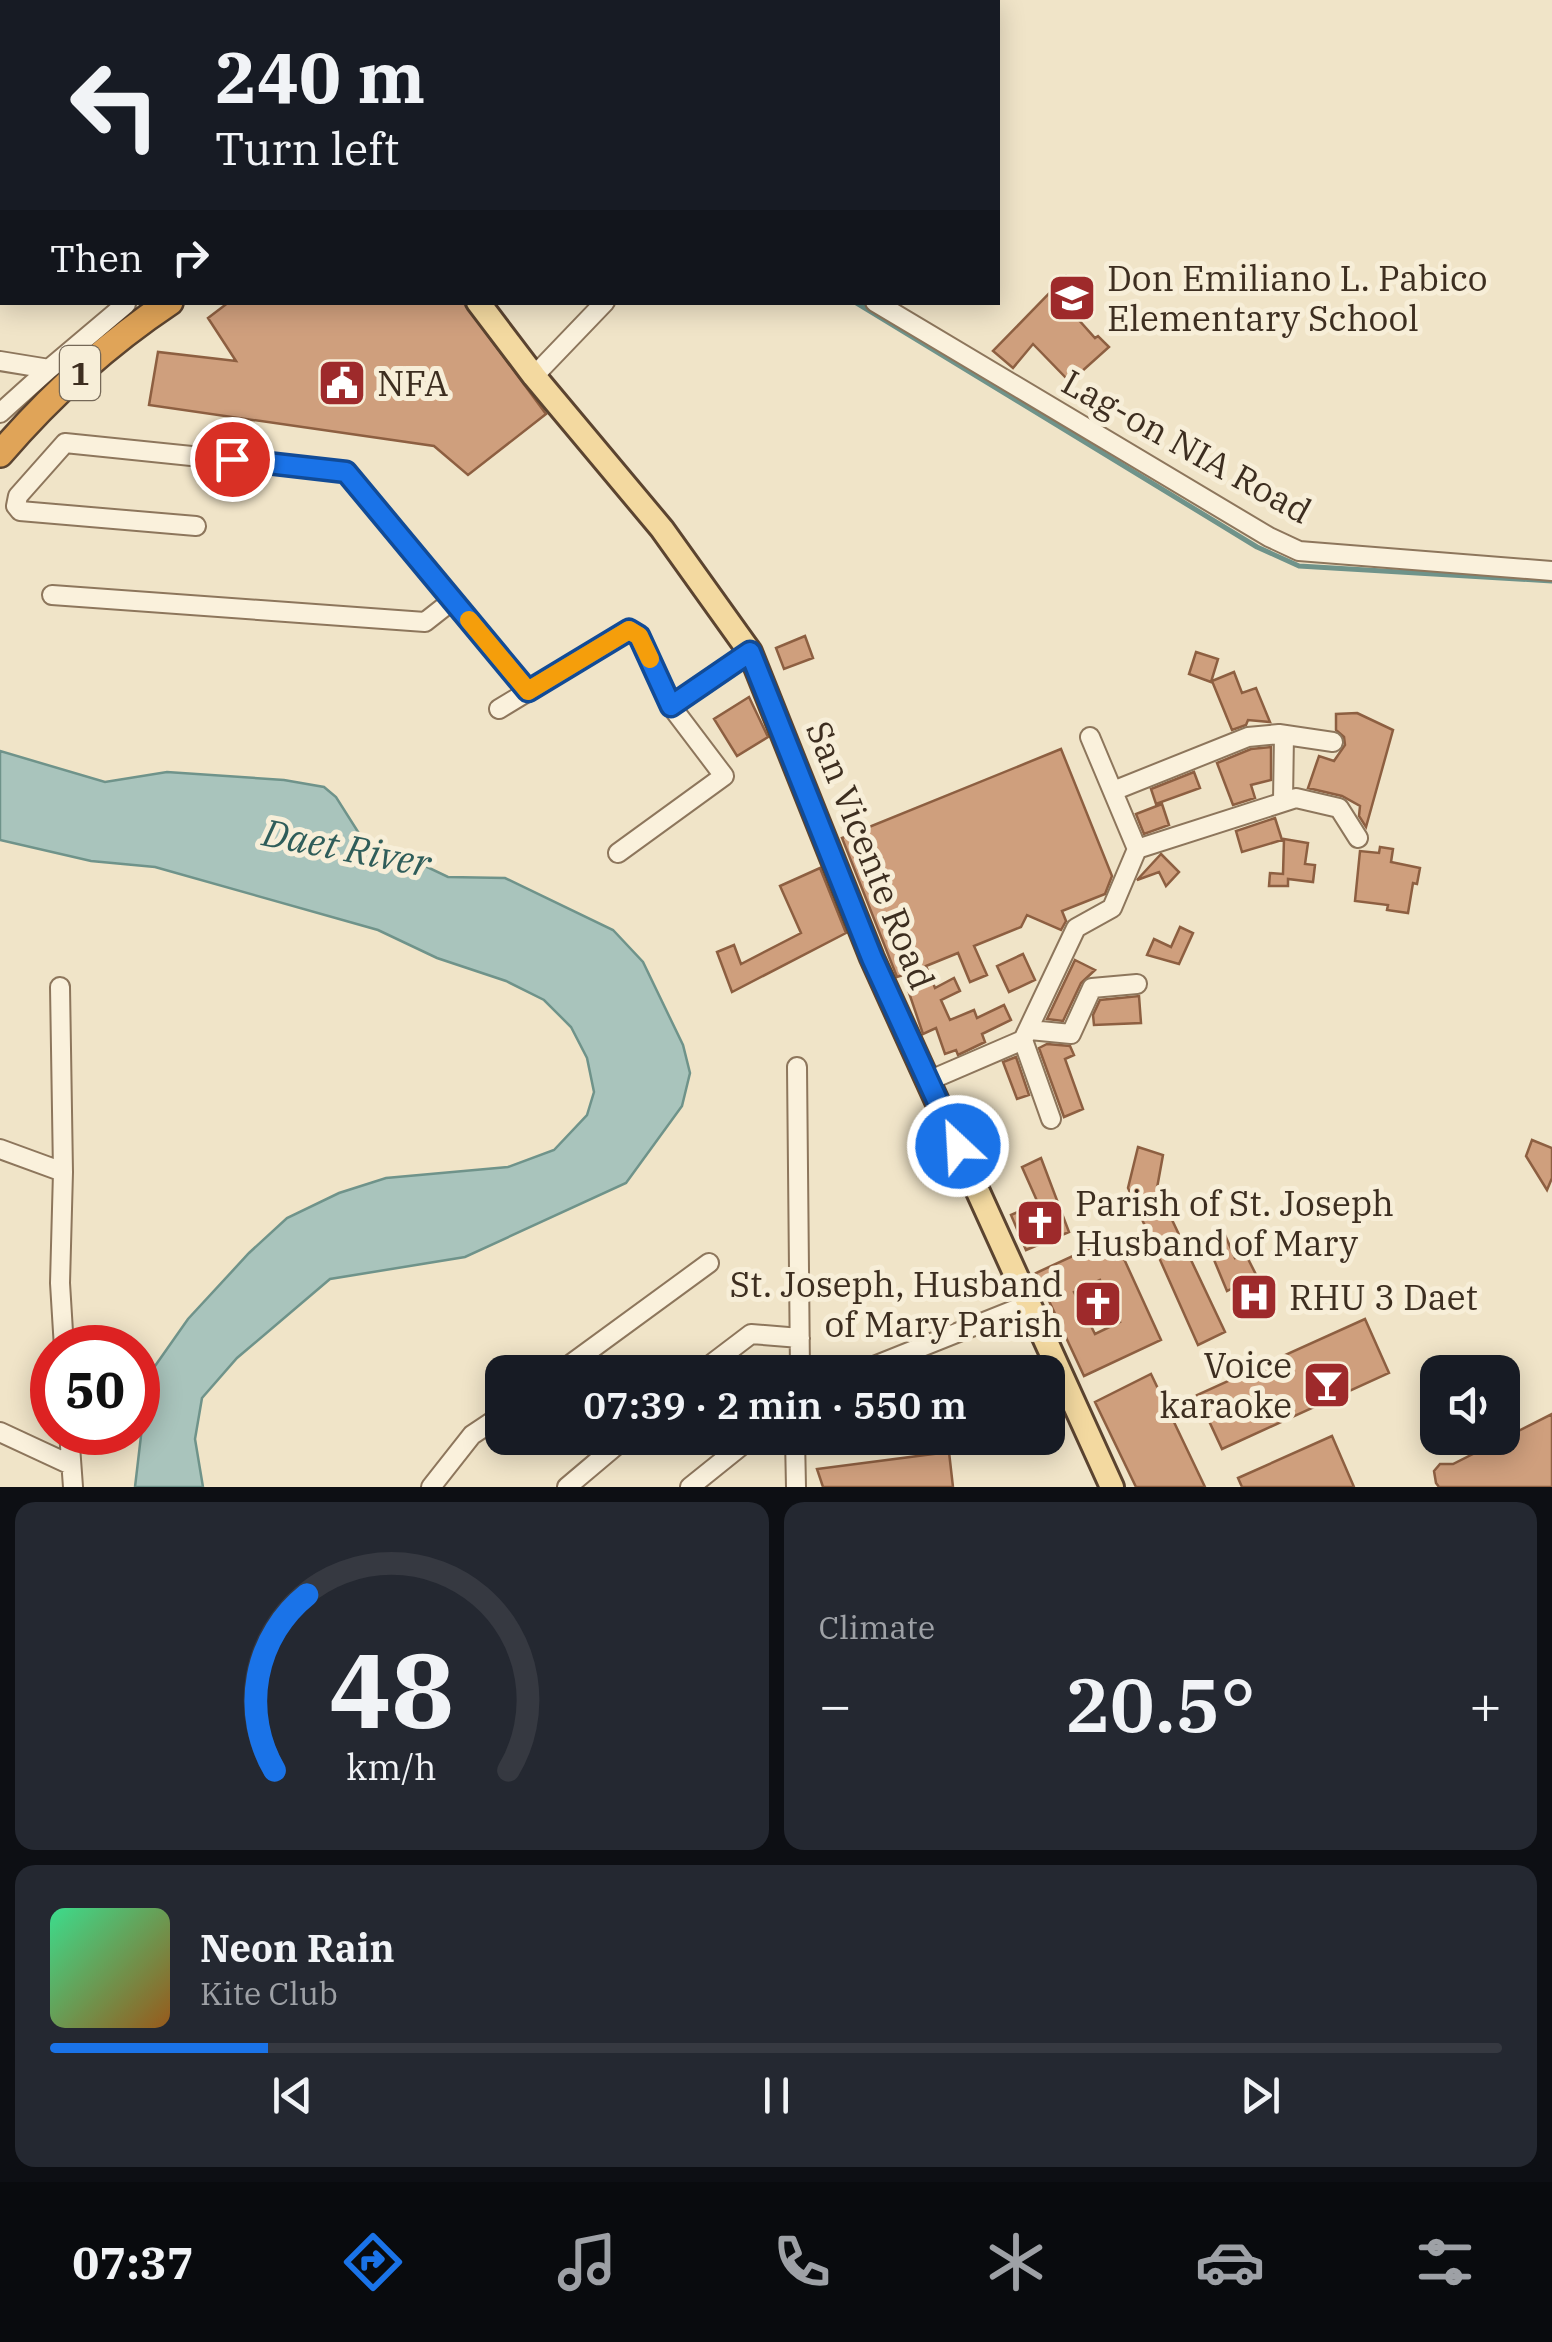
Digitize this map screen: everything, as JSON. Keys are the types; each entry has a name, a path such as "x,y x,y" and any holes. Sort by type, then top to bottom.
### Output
{"highway":[{"name":"1","path":"0,454 66,386 130,310 155,305"}],"main road":[{"name":"San Vicente Road","path":"480,305 534,376 662,529 750,652 872,958 1112,1487"}],"street":[{"path":"534,376 602,305"},
{"name":"Lag-on NIA Road","path":"879,305 1269,537 1299,551 1552,571"},
{"path":"0,413 50,368 130,310"},
{"path":"0,361 50,368"},
{"path":"196,526 20,511 16,506 18,496 65,443 346,472 528,691"},
{"path":"52,595 425,622 453,600"},
{"path":"499,709 629,630 639,636 671,706 724,776 618,852"},
{"path":"671,706 750,652"},
{"path":"1112,791 1248,738 1284,735 1333,742"},
{"path":"1283,800 1284,735"},
{"path":"1090,737 1138,850"},
{"path":"1051,1119 1027,1035 1076,928 1112,908 1138,850 1296,798 1338,808 1358,838"},
{"path":"928,1080 1027,1035 1071,1034 1092,988 1137,984"},
{"path":"60,987 63,1325"},
{"path":"797,1068 800,1355"},
{"path":"0,1148 63,1172"},
{"path":"583,1355 709,1264"},
{"path":"901,1355 1029,1304"},
{"path":"723,1355 751,1334 800,1338"},
{"path":"431,1487 472,1435 485,1426"},
{"path":"0,1432 72,1465"},
{"path":"71,1455 73,1487"},
{"path":"567,1487 605,1455"},
{"path":"690,1487 730,1455"},
{"path":"795,1455 796,1487"}],"water":[{"name":"Daet River","path":"0,751 105,782 167,772 284,780 324,787 336,797 360,835 448,877 505,878 613,930 643,962 683,1045 690,1073 682,1106 626,1183 465,1257 330,1279 237,1358 202,1398 195,1439 203,1487 135,1487 139,1455 160,1455 160,1359 188,1319 249,1253 287,1218 339,1193 386,1178 508,1167 554,1150 587,1115 594,1092 587,1058 571,1027 544,1000 378,930 155,867 91,861 0,840"}],"building":[{"path":"1066,276 1083,293 1069,309 1095,338 1098,336 1109,347 1070,382 1033,344 1013,368 993,351"},
{"name":"NFA","path":"225,305 465,305 546,414 468,475 434,446 149,405 158,352 236,361 208,318"},
{"path":"805,636 813,658 784,669 776,648"},
{"path":"1196,652 1218,659 1211,682 1189,674"},
{"path":"1234,672 1242,693 1256,688 1270,722 1248,720 1246,725 1232,730 1212,681"},
{"path":"749,697 768,737 737,756 714,719"},
{"path":"1357,713 1393,730 1366,827 1359,816 1360,806 1342,796 1308,788 1319,756 1334,761 1345,745 1344,737 1336,730 1336,714"},
{"path":"1271,747 1271,780 1251,785 1255,798 1233,805 1217,763 1251,749"},
{"path":"1061,749 1112,876 1105,894 1062,911 1066,921 1061,930 1027,915 1021,927 974,946 987,975 970,982 958,953 926,966 935,988 954,978 960,991 941,1000 950,1020 974,1010 977,1018 1004,1005 1011,1020 982,1034 985,1042 958,1055 956,1050 945,1054 936,1028 923,1034 903,975 897,977 842,838"},
{"path":"1194,772 1200,788 1156,804 1151,789"},
{"path":"1162,804 1169,825 1144,834 1136,814"},
{"path":"1275,818 1282,840 1242,852 1236,831"},
{"path":"1284,839 1308,843 1305,864 1315,865 1313,882 1288,879 1288,886 1269,886 1270,873 1283,874"},
{"path":"1380,847 1393,849 1391,862 1420,868 1408,913 1387,910 1388,905 1355,901 1360,851 1379,853"},
{"path":"1161,854 1179,872 1166,886 1159,872 1137,880"},
{"path":"820,868 846,933 732,992 717,952 734,945 741,964 801,933 780,886"},
{"path":"1180,927 1193,933 1179,964 1147,955 1154,939 1171,947"},
{"path":"1023,954 1035,980 1009,992 997,966"},
{"path":"1075,960 1095,970 1081,983 1063,1021 1047,1019"},
{"path":"1139,996 1141,1023 1094,1025 1093,1015 1100,1000"},
{"path":"1047,1044 1070,1046 1074,1055 1065,1059 1083,1109 1064,1117 1039,1048"},
{"path":"1016,1057 1029,1095 1017,1099 1003,1062"},
{"path":"1532,1140 1552,1148 1552,1178 1547,1190 1526,1156"},
{"path":"1138,1147 1163,1155 1157,1188 1225,1332 1198,1345 1128,1188"},
{"name":"Parish of St. Joseph Husband of Mary","path":"1041,1158 1069,1232 1026,1250 1011,1215 1038,1203 1022,1167"},
{"path":"1225,1235 1235,1258 1245,1253 1272,1306 1250,1317 1235,1287 1227,1291 1207,1243"},
{"path":"1114,1237 1161,1340 1084,1376 1036,1273","holes":["1100,1280 1120,1322 1095,1334 1074,1292"]},
{"path":"1365,1319 1389,1373 1222,1449 1197,1395"},
{"path":"1151,1374 1205,1487 1136,1487 1095,1402"},
{"path":"1552,1414 1552,1487 1439,1487 1436,1483 1434,1471 1440,1464 1453,1464 1471,1455 1520,1455 1520,1430"},
{"path":"1332,1436 1354,1487 1242,1487 1238,1478"},
{"path":"949,1455 953,1487 823,1487 817,1469"}],"waterway":[{"path":"860,305 1257,547 1299,566 1552,581"}],"slow traffic":[{"path":"469,620 528,691 629,630 639,636 650,659"}],"place":[{"name":"Don Emiliano L. Pabico Elementary School","path":"1072,298"},
{"name":"NFA","path":"342,383"},
{"name":"Parish of St. Joseph Husband of Mary","path":"1040,1223"},
{"name":"RHU 3 Daet","path":"1254,1297"},
{"name":"St. Joseph, Husband of Mary Parish","path":"1098,1304"},
{"name":"Voice karaoke","path":"1327,1385"}],"route":[{"path":"232,459 346,472 528,691 629,630 639,636 671,706 750,652 872,958 958,1146"}]}
